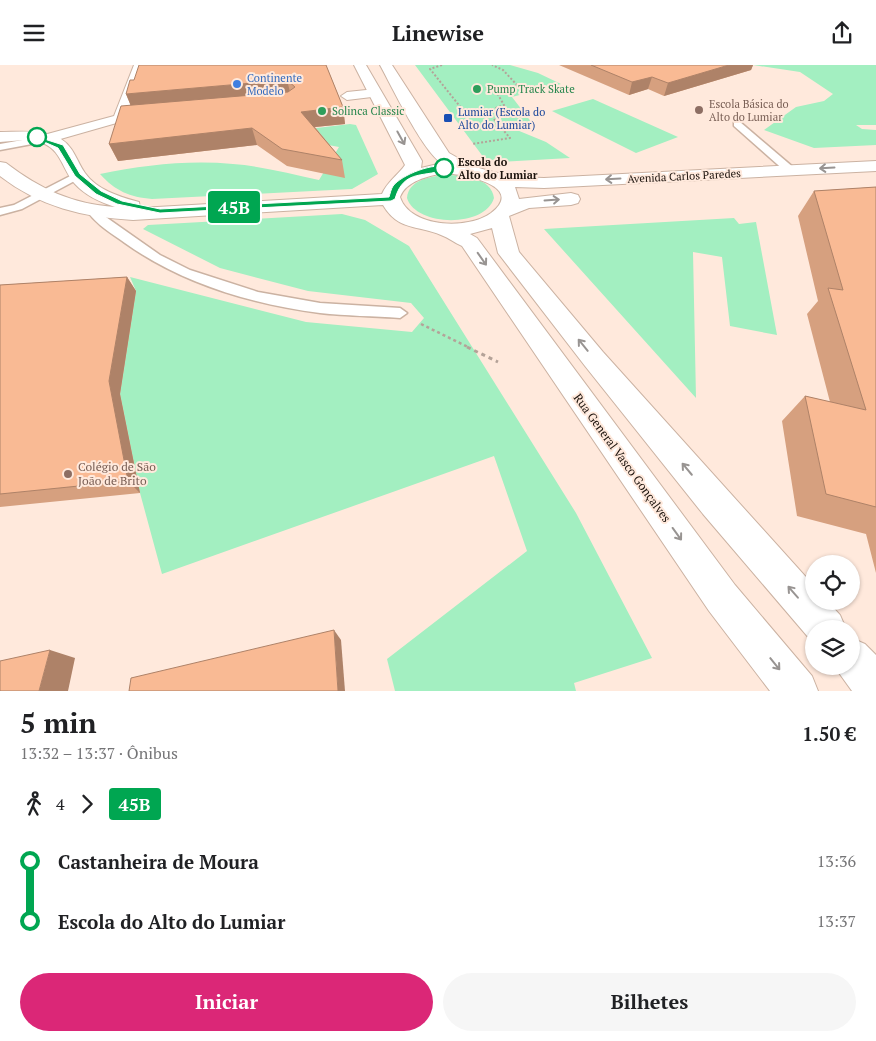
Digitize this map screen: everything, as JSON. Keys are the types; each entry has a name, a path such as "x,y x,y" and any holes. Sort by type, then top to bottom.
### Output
{"street":[{"path":"119,118 139,65"},
{"path":"360,65 414,161 414,165 406,177 395,187 391,199 397,211 411,221 445,229"},
{"path":"386,65 439,151 444,157 465,169"},
{"path":"347,96 376,93"},
{"path":"0,137 45,139 119,118 166,114"},
{"path":"45,139 60,147 78,175 92,189 120,203 160,211"},
{"name":"Avenida Carlos Paredes","path":"465,169 518,182 544,183 876,166"},
{"path":"0,167 39,195 67,207 94,211 134,214 391,199"},
{"path":"406,177 434,169 465,169"},
{"path":"493,177 508,193 508,205 502,214 509,253 594,359 708,495 818,620"},
{"name":"Avenida Carlos Paredes","path":"445,229 470,227 526,203 552,200 876,183"},
{"name":"Rua General Vasco Gonçalves","path":"445,229 470,242 722,597 797,691"},
{"path":"860,668 876,686"}],"lane":[{"path":"737,124 790,170"},
{"path":"0,147 45,139"},
{"path":"0,212 18,207 78,175"},
{"path":"94,211 99,219 155,258 185,273 256,296 320,307 400,313"}],"path":[{"path":"442,65 430,69 462,109 473,112 487,111 504,105 497,93 517,85 503,70 492,65"},
{"path":"466,144 510,139 487,111"},
{"path":"400,313 498,362"}],"green space":[{"path":"415,65 510,65 538,73 561,84 512,97 532,123 512,128 546,142 570,158 501,162 484,158"},
{"path":"753,65 876,65 876,125 856,125 862,129 876,130 876,145 814,148 764,130 796,107 824,101 833,94 800,72"},
{"path":"593,99 678,137 636,153 552,111"},
{"path":"350,124 356,125 378,174 352,189 152,199 137,197 123,192 111,185 100,174 166,164 216,163 255,167 319,180 339,147 302,140 300,130"},
{"path":"446,175 482,181 492,191 494,198 488,208 478,215 465,219 451,220 436,219 413,208 407,198 411,187 421,180"},
{"path":"342,214 365,220 409,246 576,513 652,658 574,683 576,691 395,691 387,659 527,551 494,456 162,574 140,493 120,394 136,291 130,277 306,322 412,332 424,318 411,303 308,291 220,268 143,229 148,225"},
{"path":"734,218 739,224 756,222 777,335 730,326 722,257 693,252 696,398 544,229"}],"building":[{"path":"139,65 326,65 343,107 301,112 342,160 282,149 252,128 109,144 121,106 288,92 295,87 287,80 126,94 130,80 134,80"},
{"path":"591,65 729,65 668,83 652,77 632,82"},
{"path":"876,187 876,507 826,494 805,396 866,410 828,288 843,290 814,191"},
{"path":"127,277 109,381 128,481 0,494 0,285"},
{"path":"334,630 338,691 129,691 131,678"},
{"path":"50,650 39,691 0,691 0,661"}],"bus line":[{"name":"45B","path":"37,137 53,141 60,147 66,153 78,175 92,189 120,203 160,211 391,199 395,187 406,177 424,171 444,168"}],"place":[{"name":"Continente Modelo","path":"237,84"},
{"name":"Pump Track Skate","path":"477,89"},
{"name":"Escola Básica do Alto do Lumiar","path":"699,110"},
{"name":"Solinca Classic","path":"322,111"},
{"name":"Lumiar (Escola do Alto do Lumiar)","path":"448,118"},
{"name":"Escola do Alto do Lumiar","path":"444,168"},
{"name":"Colégio de São João de Brito","path":"68,474"}]}
